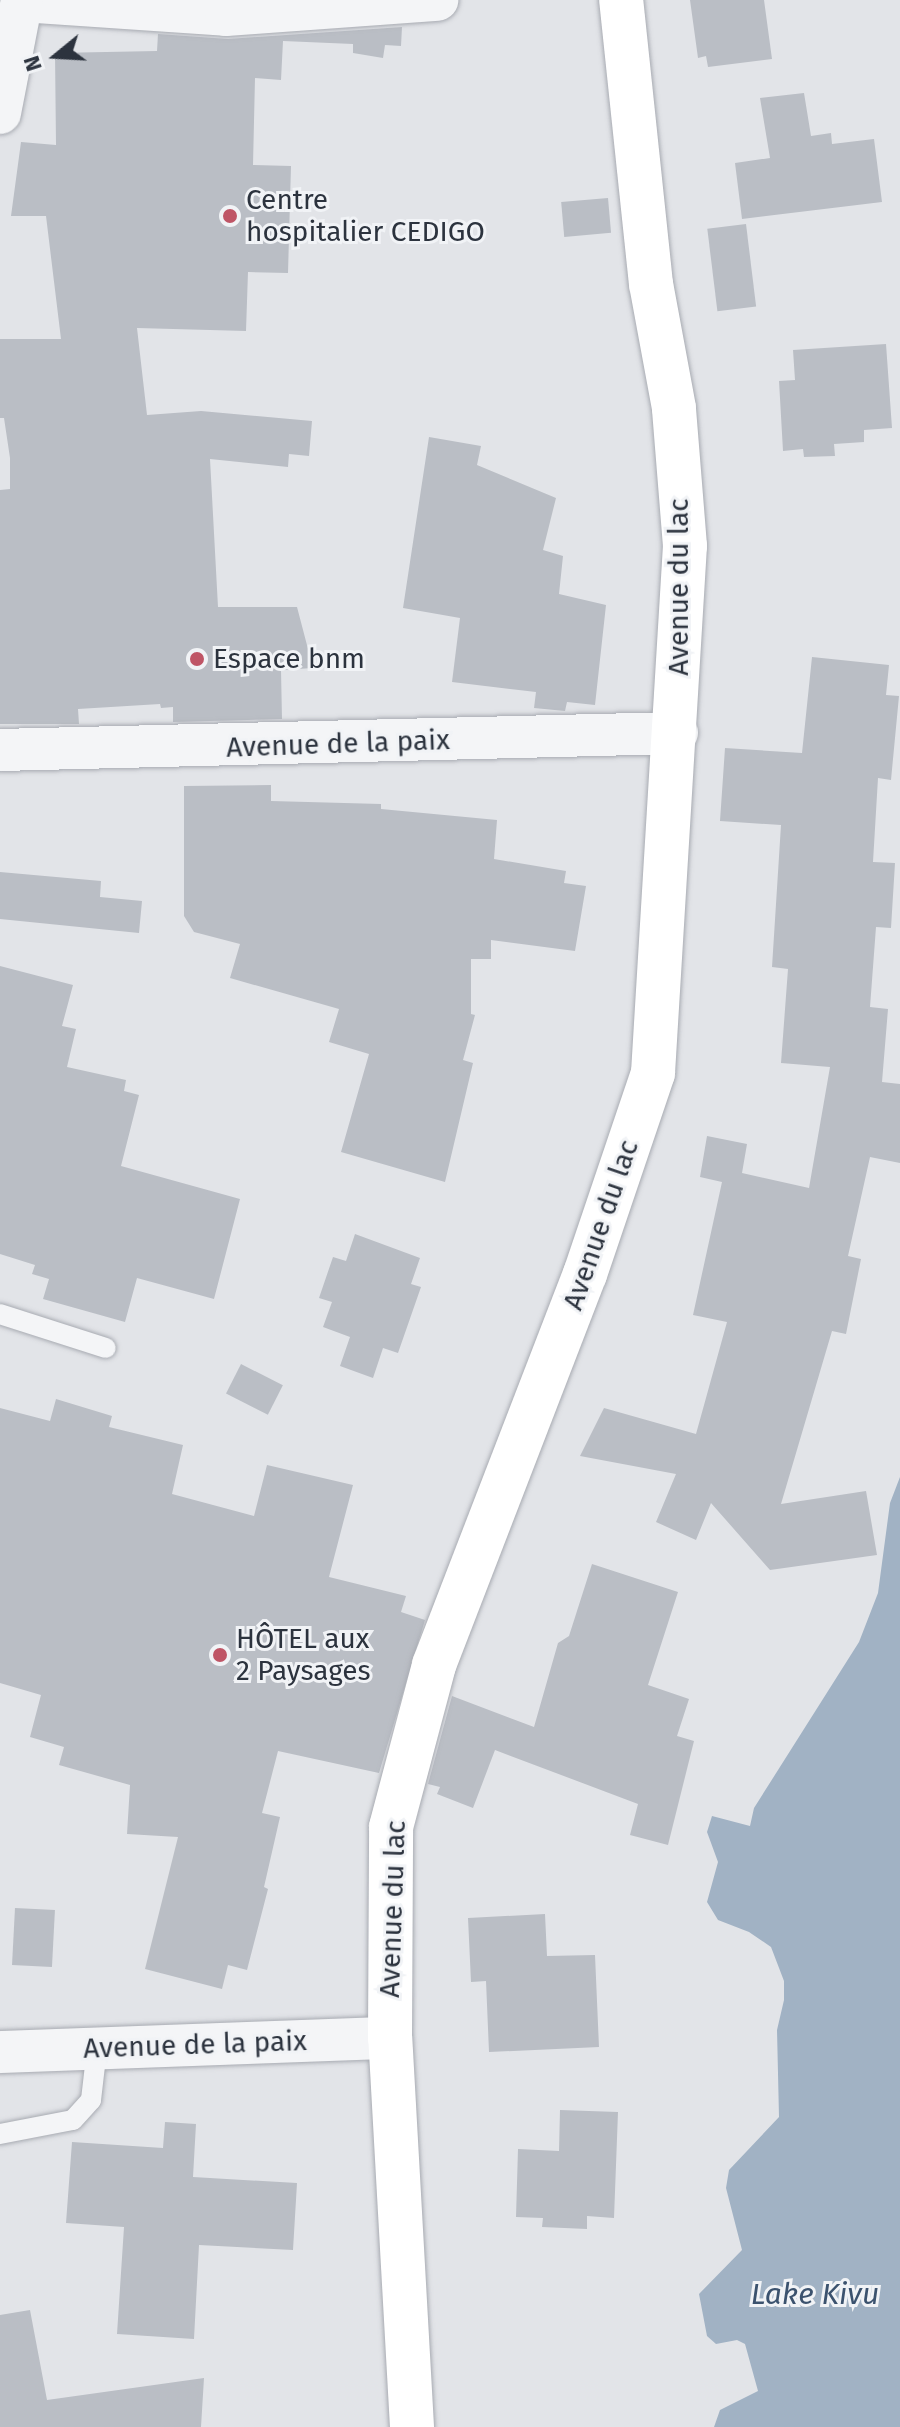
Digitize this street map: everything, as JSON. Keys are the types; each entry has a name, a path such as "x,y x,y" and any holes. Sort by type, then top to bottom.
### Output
{"main road":[{"name":"Avenue du lac","path":"412,2427 390,2038 391,1827 434,1665 585,1274 653,1073 677,733 685,546 674,408 651,284 620,0"}],"street":[{"path":"0,113 22,0 226,15 437,0"},
{"name":"Avenue de la paix","path":"0,750 677,733"},
{"name":"Avenue de la paix","path":"0,2052 390,2038"}],"lane":[{"path":"0,1314 106,1348"},
{"path":"0,2134 73,2120 91,2100 97,2048"}],"water":[{"name":"Lake Kivu","path":"900,1477 900,2427 714,2427 720,2410 758,2391 745,2344 737,2340 716,2344 707,2336 699,2294 742,2250 726,2188 729,2170 779,2117 777,2030 784,2000 784,1981 771,1947 749,1932 718,1920 707,1902 718,1862 707,1832 712,1816 750,1826 754,1808 859,1642 878,1593 890,1503"}],"building":[{"path":"690,0 764,0 772,59 708,67 706,56 698,58"},
{"path":"402,27 401,46 385,45 383,58 353,53 353,44 283,41 281,80 255,78 253,165 291,166 288,273 248,272 246,331 137,328 147,415 201,411 312,421 309,456 289,454 288,467 210,459 218,607 297,607 313,668 281,670 282,719 173,722 173,707 161,708 160,704 78,709 79,724 0,724 0,490 10,489 10,458 4,418 0,418 0,339 61,339 46,216 11,216 21,142 56,145 55,53 157,51 158,34 228,39"},
{"path":"804,93 811,136 831,133 832,144 874,139 882,202 742,219 735,163 770,158 760,98"},
{"path":"608,198 611,233 564,237 561,202"},
{"path":"746,224 756,306 717,311 707,229"},
{"path":"886,344 892,428 864,430 864,442 834,444 835,456 804,457 803,449 783,451 779,381 795,380 793,350"},
{"path":"429,437 481,446 477,465 556,498 543,550 563,556 559,594 606,605 595,705 567,702 565,711 534,708 536,692 452,682 460,618 403,608"},
{"path":"812,657 889,665 886,695 899,696 891,780 878,778 873,862 895,863 891,928 876,927 870,1007 888,1009 882,1082 900,1084 900,1163 870,1157 848,1256 861,1259 846,1334 832,1331 781,1504 866,1491 877,1555 770,1570 711,1503 696,1540 656,1522 676,1474 580,1456 604,1408 696,1434 727,1322 693,1315 722,1182 700,1177 707,1136 747,1144 742,1173 809,1188 830,1067 781,1063 788,969 772,967 781,825 720,821 725,748 802,753"},
{"path":"271,785 271,801 381,804 381,809 497,820 494,859 566,871 564,883 586,886 575,951 491,940 491,959 471,959 471,1014 475,1015 463,1060 473,1063 445,1182 341,1152 369,1054 329,1042 339,1009 230,978 240,944 194,932 184,916 184,786"},
{"path":"0,872 101,881 100,897 142,901 139,933 0,919"},
{"path":"0,966 73,985 62,1026 76,1029 67,1067 126,1080 124,1091 139,1095 121,1166 240,1199 214,1299 137,1278 125,1322 43,1299 49,1279 32,1274 35,1265 0,1254"},
{"path":"355,1234 420,1258 411,1284 421,1287 398,1353 383,1348 373,1378 340,1366 350,1337 323,1327 332,1302 319,1298 333,1257 346,1261"},
{"path":"241,1364 283,1385 268,1415 226,1393"},
{"path":"56,1399 112,1416 109,1427 183,1445 172,1494 254,1516 267,1465 353,1485 329,1577 406,1596 401,1612 425,1620 379,1773 278,1751 262,1813 280,1817 264,1887 268,1889 247,1970 228,1965 222,1989 145,1969 178,1837 127,1834 130,1785 59,1765 64,1747 30,1737 41,1695 0,1683 0,1408 50,1421"},
{"path":"592,1564 678,1592 648,1685 689,1699 677,1736 694,1741 668,1845 630,1835 638,1804 495,1750 473,1808 437,1794 440,1787 428,1784 452,1696 534,1727 558,1643 569,1636"},
{"path":"15,1908 55,1910 52,1967 12,1965"},
{"path":"545,1914 547,1956 595,1955 599,2047 489,2052 486,1981 471,1982 468,1918"},
{"path":"560,2110 618,2112 614,2218 587,2216 587,2229 542,2227 543,2218 516,2217 518,2149 559,2151"},
{"path":"165,2122 196,2124 193,2177 297,2183 293,2250 199,2245 194,2339 117,2334 124,2227 66,2223 72,2142 163,2148"},
{"path":"30,2310 47,2400 204,2378 201,2427 0,2427 0,2315"}],"place":[{"name":"Centre hospitalier CEDIGO","path":"230,216"},
{"name":"Espace bnm","path":"197,659"},
{"name":"HÔTEL aux 2 Paysages","path":"220,1655"}]}
